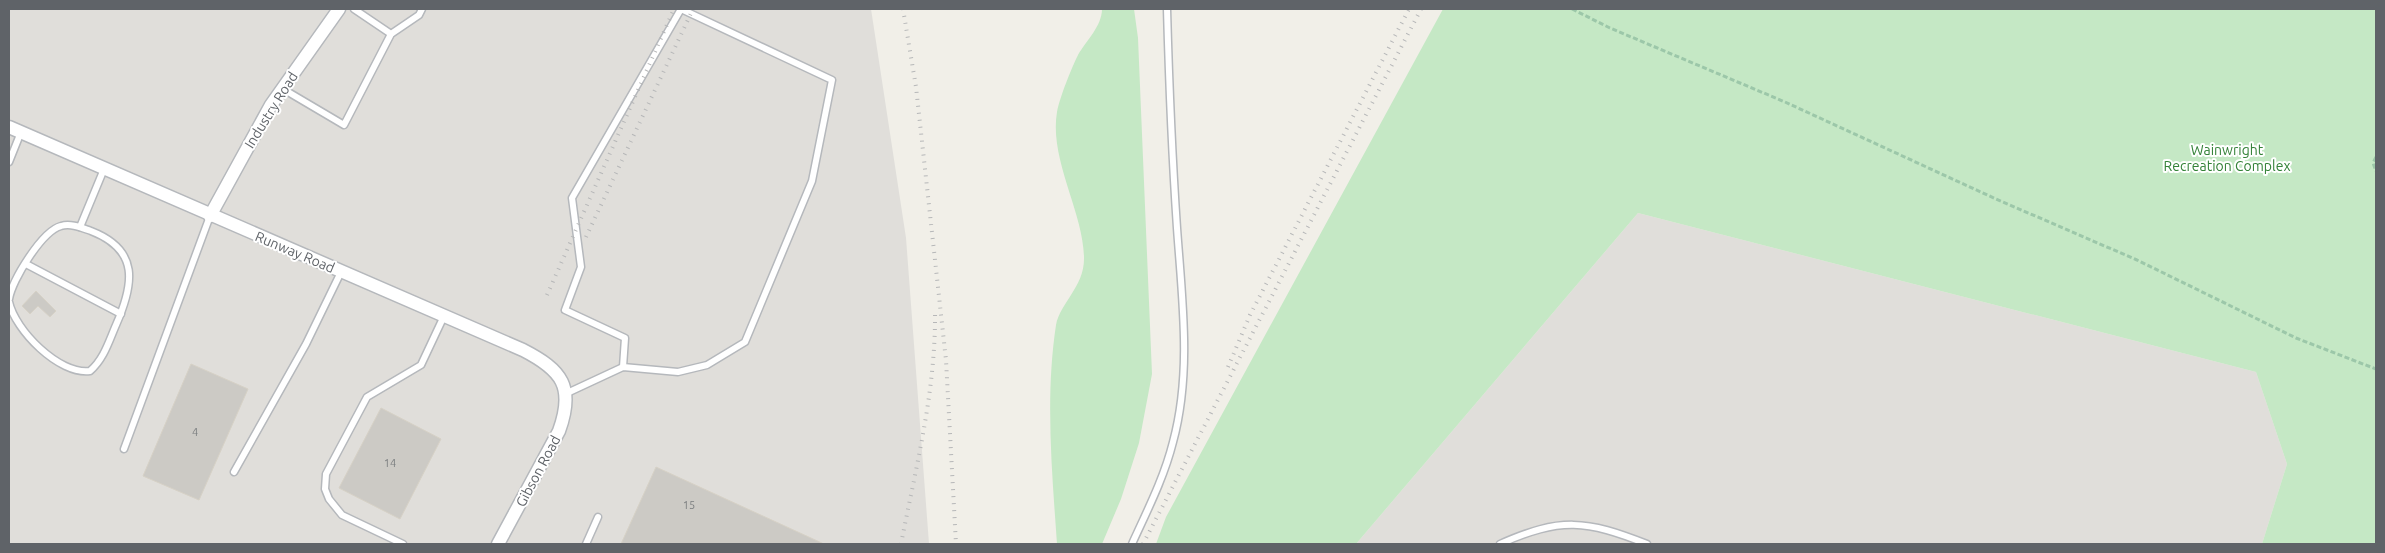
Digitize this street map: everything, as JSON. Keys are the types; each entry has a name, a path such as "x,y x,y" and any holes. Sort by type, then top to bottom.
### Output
{"street":[{"name":"Industry Road","path":"210,216 271,106 339,9"},
{"name":"Runway Road","path":"15,130 444,316 544,362 558,374 565,394"},
{"name":"Gibson Road","path":"498,544 559,431 566,412 565,394"}],"lane":[{"path":"354,9 391,34"},
{"path":"283,90 344,125 391,34 418,15 422,9"},
{"path":"565,394 623,367 678,372 707,365 745,342 812,181 832,80 681,9 572,198 581,267 565,310 625,338 623,367"},
{"path":"1132,544 1156,492 1173,442 1181,400 1185,334 1170,116 1167,9"},
{"path":"9,162 15,130"},
{"path":"80,227 104,169"},
{"path":"124,449 210,216"},
{"path":"69,224 80,227 97,234 126,256 130,280 121,314 103,355 96,366 90,371 82,372 58,362 34,343 11,314 9,300 10,290 26,264 37,247 52,231 60,226 69,224"},
{"path":"26,264 121,314"},
{"path":"234,472 306,344 340,272"},
{"path":"403,544 342,515 329,499 325,489 326,474 367,397 421,364 444,316"},
{"path":"586,544 598,517"},
{"path":"1500,544 1548,526 1574,524 1610,530 1647,544"}],"path":[{"path":"1572,9 1610,28 1785,102 1996,199 2137,260 2296,338 2376,370"},
{"path":"2376,157 2373,163 2376,171"}],"shaded area":[{"path":"9,9 871,9 906,238 929,544 9,544"},
{"path":"1638,213 2256,372 2287,464 2262,544 1356,544"}],"green space":[{"path":"1102,9 1134,9 1138,38 1152,374 1139,443 1121,499 1102,544 1057,544 1050,434 1053,352 1058,317 1081,277 1084,257 1078,222 1058,148 1057,112 1072,68 1078,55 1097,27"},
{"name":"Wainwright Recreation Complex","path":"1443,9 2376,9 2376,544 2262,544 2287,464 2256,372 1638,213 1356,544 1156,544 1166,517"}],"building":[{"path":"36,291 56,311 50,317 38,306 30,314 22,306"},
{"path":"191,364 248,389 199,500 143,476"},
{"path":"381,408 441,439 400,519 339,488"},
{"path":"656,467 824,544 621,544"}],"railway":[{"path":"547,295 674,9"},
{"path":"586,237 693,9"},
{"path":"903,9 916,87 946,360 956,544"},
{"path":"1228,367 1250,315 1409,9"},
{"path":"1143,544 1421,9"},
{"path":"901,544 929,399 935,311"}]}
